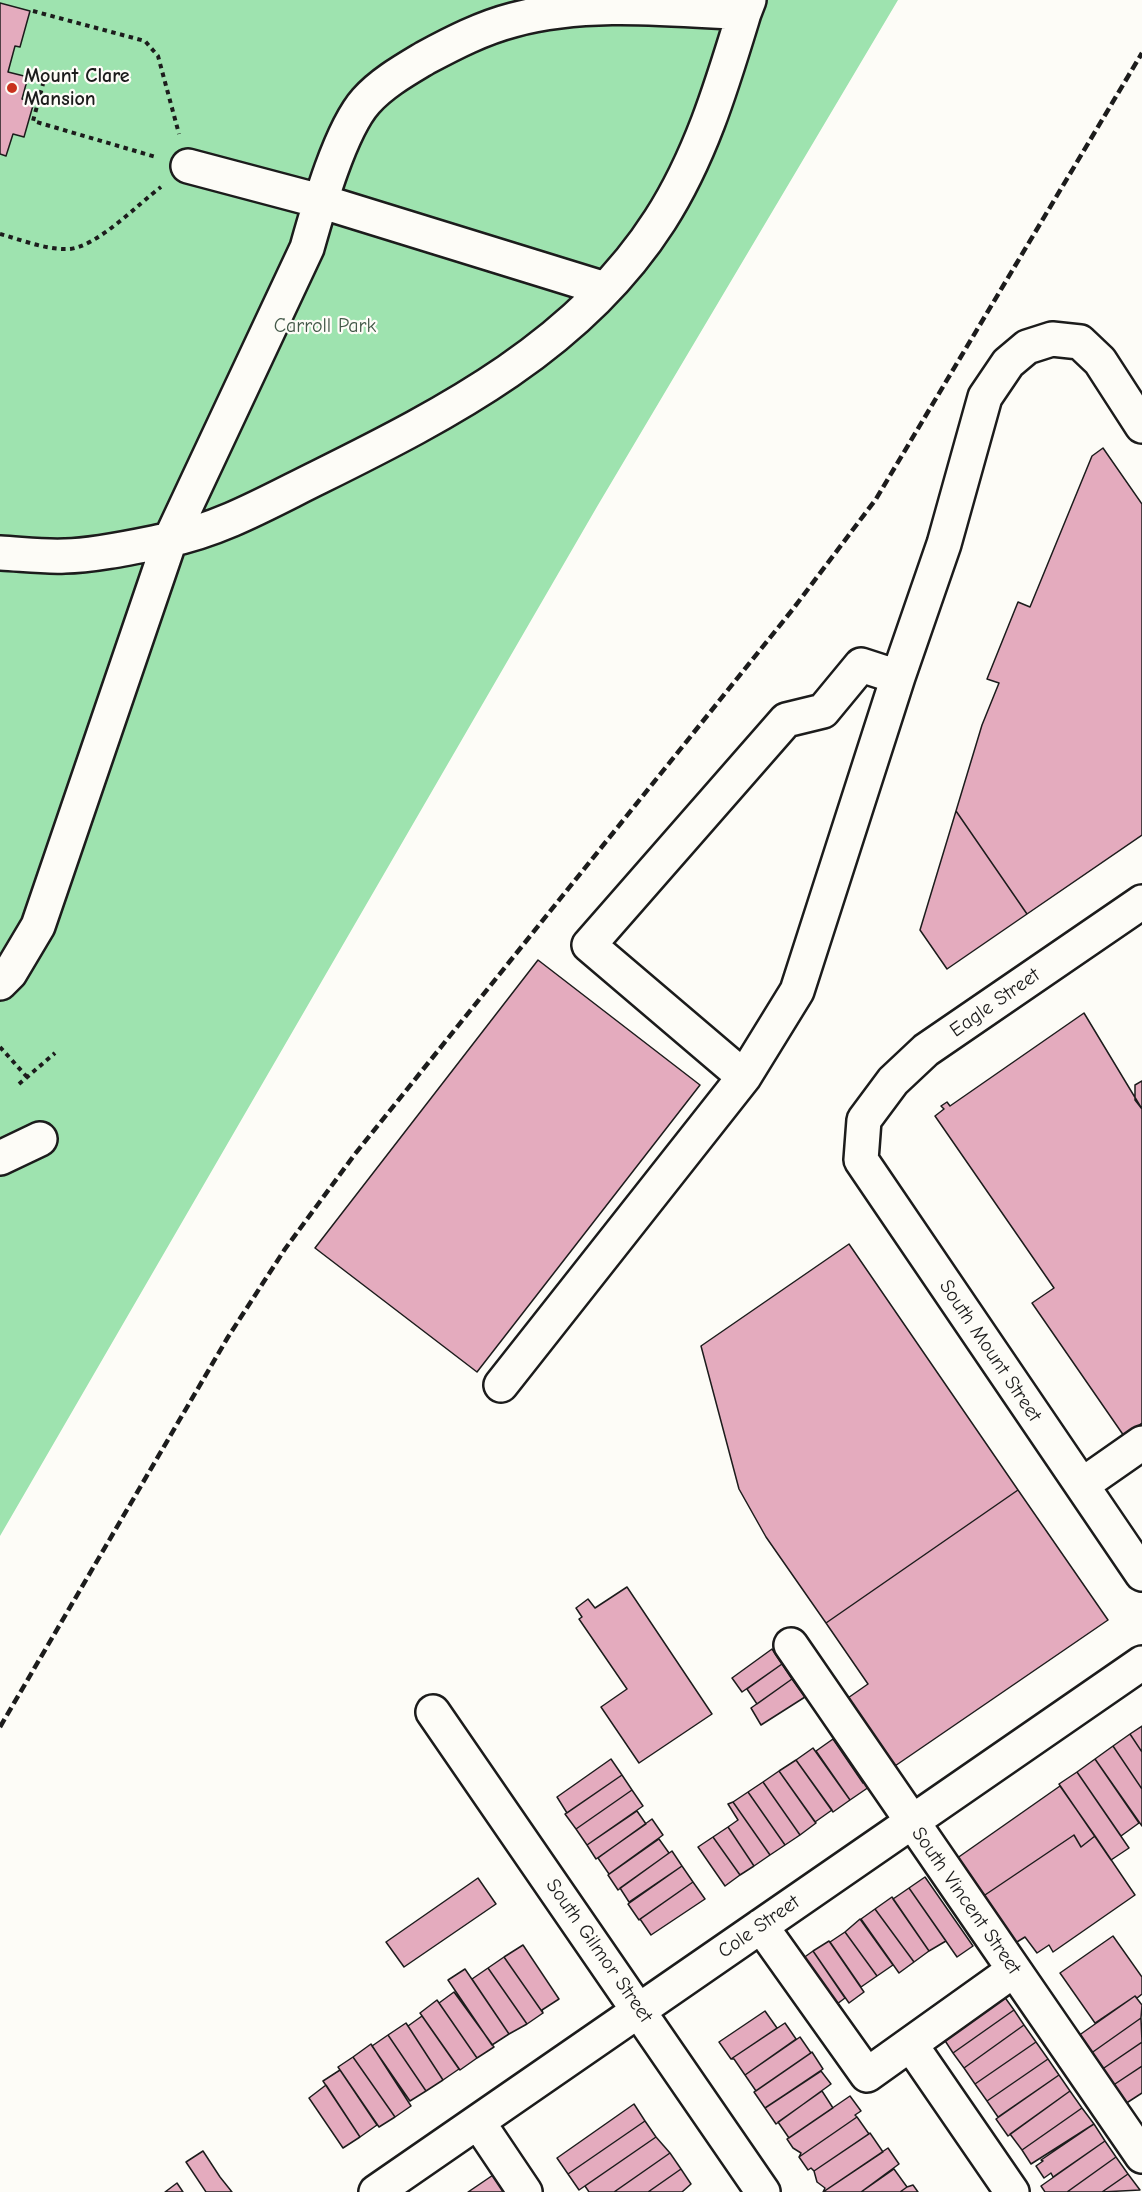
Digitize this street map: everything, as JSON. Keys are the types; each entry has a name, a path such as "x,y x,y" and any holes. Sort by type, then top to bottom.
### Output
{"street":[{"path":"0,553 67,556 170,540 229,522 427,423 515,369 566,329 621,273 660,220 705,136 747,7 561,11 512,20 457,40 398,74 366,100 352,120 320,201 307,248 170,540 38,926 10,973 0,983"},
{"path":"188,166 320,201 605,289"},
{"path":"501,1385 744,1077 797,990 898,677 944,544 985,397 1008,363 1028,347 1052,339 1080,342 1100,361 1137,418"},
{"path":"744,1077 590,945 786,720 823,711 861,665 898,677"},
{"name":"Eagle Street","path":"864,1120 893,1081 926,1050 1142,902"},
{"name":"South Mount Street","path":"864,1120 861,1160 1142,1574"},
{"path":"0,1158 40,1139"},
{"path":"1082,1485 1142,1443"},
{"name":"South Vincent Street","path":"791,1645 1014,1970 1130,2113 1142,2156"},
{"name":"Cole Street","path":"376,2192 1142,1663"},
{"name":"South Gilmor Street","path":"433,1712 763,2192"},
{"path":"761,1926 867,2075 1014,1970"},
{"path":"911,2045 1012,2192"},
{"path":"478,2122 525,2192"}],"path":[{"path":"33,11 145,41 152,47 158,56 188,166"},
{"path":"46,74 33,121 188,166"},
{"path":"0,234 46,246 67,249 79,247 102,235 188,166"},
{"path":"0,1047 27,1077"},
{"path":"19,1084 55,1053"}],"green space":[{"name":"Carroll Park","path":"0,0 898,0 598,505 0,1536"}],"building":[{"name":"Mount Clare Mansion","path":"0,3 30,11 20,47 15,46 8,72 28,77 22,99 34,102 24,137 13,134 6,156 0,154"},
{"path":"1103,448 1142,504 1142,835 1027,914 956,811 982,725 999,683 987,679 1018,602 1030,607 1092,456"},
{"path":"956,811 1027,914 947,969 920,930"},
{"path":"538,960 700,1085 477,1372 315,1248"},
{"path":"1084,1013 1142,1109 1142,1423 1124,1436 1032,1303 1054,1288 935,1116 944,1109 941,1106 947,1102 950,1106"},
{"path":"1142,1081 1142,1109 1135,1100 1135,1085"},
{"path":"849,1244 1018,1490 826,1623 766,1537 739,1489 701,1346"},
{"path":"1018,1490 1108,1620 892,1768 845,1700 868,1684 826,1623"},
{"path":"627,1587 712,1714 639,1763 601,1707 627,1689 579,1619 582,1617 576,1608 588,1599 595,1608"},
{"path":"772,1649 782,1664 742,1692 732,1678"},
{"path":"782,1664 792,1679 757,1704 747,1689"},
{"path":"792,1679 805,1697 761,1725 751,1708"},
{"path":"1142,1726 1142,1752 1130,1734"},
{"path":"1130,1734 1142,1752 1142,1789 1113,1746"},
{"path":"833,1739 863,1783 865,1781 869,1787 850,1800 816,1751"},
{"path":"1113,1746 1142,1789 1142,1826 1095,1759"},
{"path":"813,1748 850,1800 833,1812 796,1760"},
{"path":"611,1759 622,1775 567,1813 557,1797"},
{"path":"1095,1759 1139,1823 1121,1836 1077,1772"},
{"path":"796,1760 832,1810 815,1822 779,1771"},
{"path":"779,1771 816,1823 800,1835 763,1782"},
{"path":"1077,1772 1129,1848 1111,1860 1059,1784"},
{"path":"622,1775 632,1790 576,1829 565,1814"},
{"path":"763,1782 800,1835 785,1845 748,1792"},
{"path":"1060,1786 1095,1836 1081,1847 1074,1835 979,1899 953,1861"},
{"path":"632,1790 643,1806 587,1845 576,1829"},
{"path":"748,1792 785,1845 770,1855 733,1802"},
{"path":"733,1802 770,1855 754,1866 728,1827 738,1820 728,1804"},
{"path":"637,1811 646,1824 596,1859 587,1845"},
{"path":"652,1819 663,1835 609,1874 598,1858"},
{"path":"728,1827 754,1866 740,1875 713,1837"},
{"path":"1074,1835 1081,1847 1095,1836 1135,1895 1053,1952 1049,1945 1037,1953 1025,1937 1012,1945 979,1899"},
{"path":"713,1837 740,1875 725,1886 698,1847"},
{"path":"659,1839 669,1853 618,1890 608,1875"},
{"path":"672,1851 682,1866 629,1902 620,1888"},
{"path":"682,1866 693,1882 639,1920 628,1904"},
{"path":"925,1877 973,1946 957,1957 909,1888"},
{"path":"478,1878 496,1904 404,1967 386,1942"},
{"path":"693,1882 705,1899 651,1935 640,1919"},
{"path":"909,1888 946,1941 929,1951 893,1899"},
{"path":"892,1897 929,1951 914,1962 875,1909"},
{"path":"875,1909 914,1962 899,1973 861,1919"},
{"path":"860,1919 893,1965 877,1976 845,1932"},
{"path":"845,1932 877,1976 861,1987 830,1942"},
{"path":"1113,1936 1142,1977 1142,1994 1137,1998 1135,1996 1095,2023 1060,1973"},
{"path":"829,1941 864,1992 849,2003 813,1951"},
{"path":"523,1945 559,1999 542,2010 543,2013 504,1957"},
{"path":"813,1951 845,1998 829,2010 795,1964"},
{"path":"504,1957 543,2013 527,2024 488,1968"},
{"path":"488,1968 527,2024 509,2034 472,1979"},
{"path":"465,1969 509,2034 492,2045 448,1980"},
{"path":"454,1992 494,2047 477,2058 439,2003"},
{"path":"1001,1992 1014,2010 953,2053 942,2036"},
{"path":"1135,1996 1142,2005 1141,2018 1090,2054 1078,2036"},
{"path":"437,2000 477,2058 460,2070 420,2013"},
{"path":"1014,2010 1024,2025 964,2068 953,2053"},
{"path":"765,2011 777,2028 731,2059 719,2042"},
{"path":"422,2016 459,2069 443,2080 408,2026"},
{"path":"1141,2018 1142,2042 1101,2070 1090,2054"},
{"path":"406,2023 443,2080 426,2091 388,2035"},
{"path":"785,2023 796,2039 745,2075 734,2059 731,2059"},
{"path":"1024,2025 1036,2042 975,2084 964,2068"},
{"path":"388,2035 426,2091 410,2101 372,2046"},
{"path":"800,2037 811,2053 756,2091 745,2075"},
{"path":"1036,2042 1048,2059 987,2101 975,2084"},
{"path":"1142,2042 1142,2066 1112,2086 1101,2070"},
{"path":"371,2044 411,2106 395,2117 353,2057"},
{"path":"812,2052 823,2069 765,2108 754,2092"},
{"path":"353,2057 395,2117 379,2127 338,2067"},
{"path":"1048,2059 1059,2075 998,2117 987,2101"},
{"path":"1142,2066 1142,2093 1125,2104 1112,2086"},
{"path":"340,2070 377,2125 360,2137 323,2081"},
{"path":"821,2071 831,2084 776,2124 765,2108"},
{"path":"1059,2075 1070,2091 1008,2136 996,2119"},
{"path":"326,2085 360,2137 343,2148 309,2098"},
{"path":"822,2091 833,2108 789,2138 778,2122"},
{"path":"1070,2091 1082,2108 1022,2150 1010,2134"},
{"path":"850,2096 861,2111 855,2115 857,2117 799,2157 801,2153 793,2148 787,2139"},
{"path":"634,2104 645,2121 568,2174 557,2158"},
{"path":"1082,2108 1094,2124 1031,2164 1022,2150"},
{"path":"857,2117 869,2134 814,2171 811,2168 808,2170 799,2157"},
{"path":"645,2121 656,2137 579,2190 568,2174"},
{"path":"1094,2124 1105,2141 1053,2177 1051,2173 1044,2178 1036,2166 1043,2161 1041,2160"},
{"path":"870,2133 883,2152 823,2192 825,2188 817,2182 814,2171"},
{"path":"656,2137 670,2153 614,2192 589,2192 585,2186"},
{"path":"1105,2141 1116,2157 1067,2192 1045,2192 1041,2186"},
{"path":"888,2148 899,2164 861,2192 823,2192"},
{"path":"203,2151 232,2192 206,2192 186,2162"},
{"path":"670,2153 681,2169 648,2192 614,2192"},
{"path":"1116,2157 1128,2174 1102,2192 1067,2192"},
{"path":"681,2169 691,2184 682,2192 648,2192"},
{"path":"894,2169 907,2187 900,2192 861,2192"},
{"path":"499,2171 506,2192 468,2192"},
{"path":"1128,2174 1140,2190 1102,2192"},
{"path":"177,2183 183,2192 165,2192"},
{"path":"913,2185 918,2192 900,2192 907,2187"}],"railway":[{"path":"0,1727 228,1337 285,1249 355,1154 793,609 876,499 1142,53"}],"place":[{"name":"Mount Clare Mansion","path":"12,88"}]}
